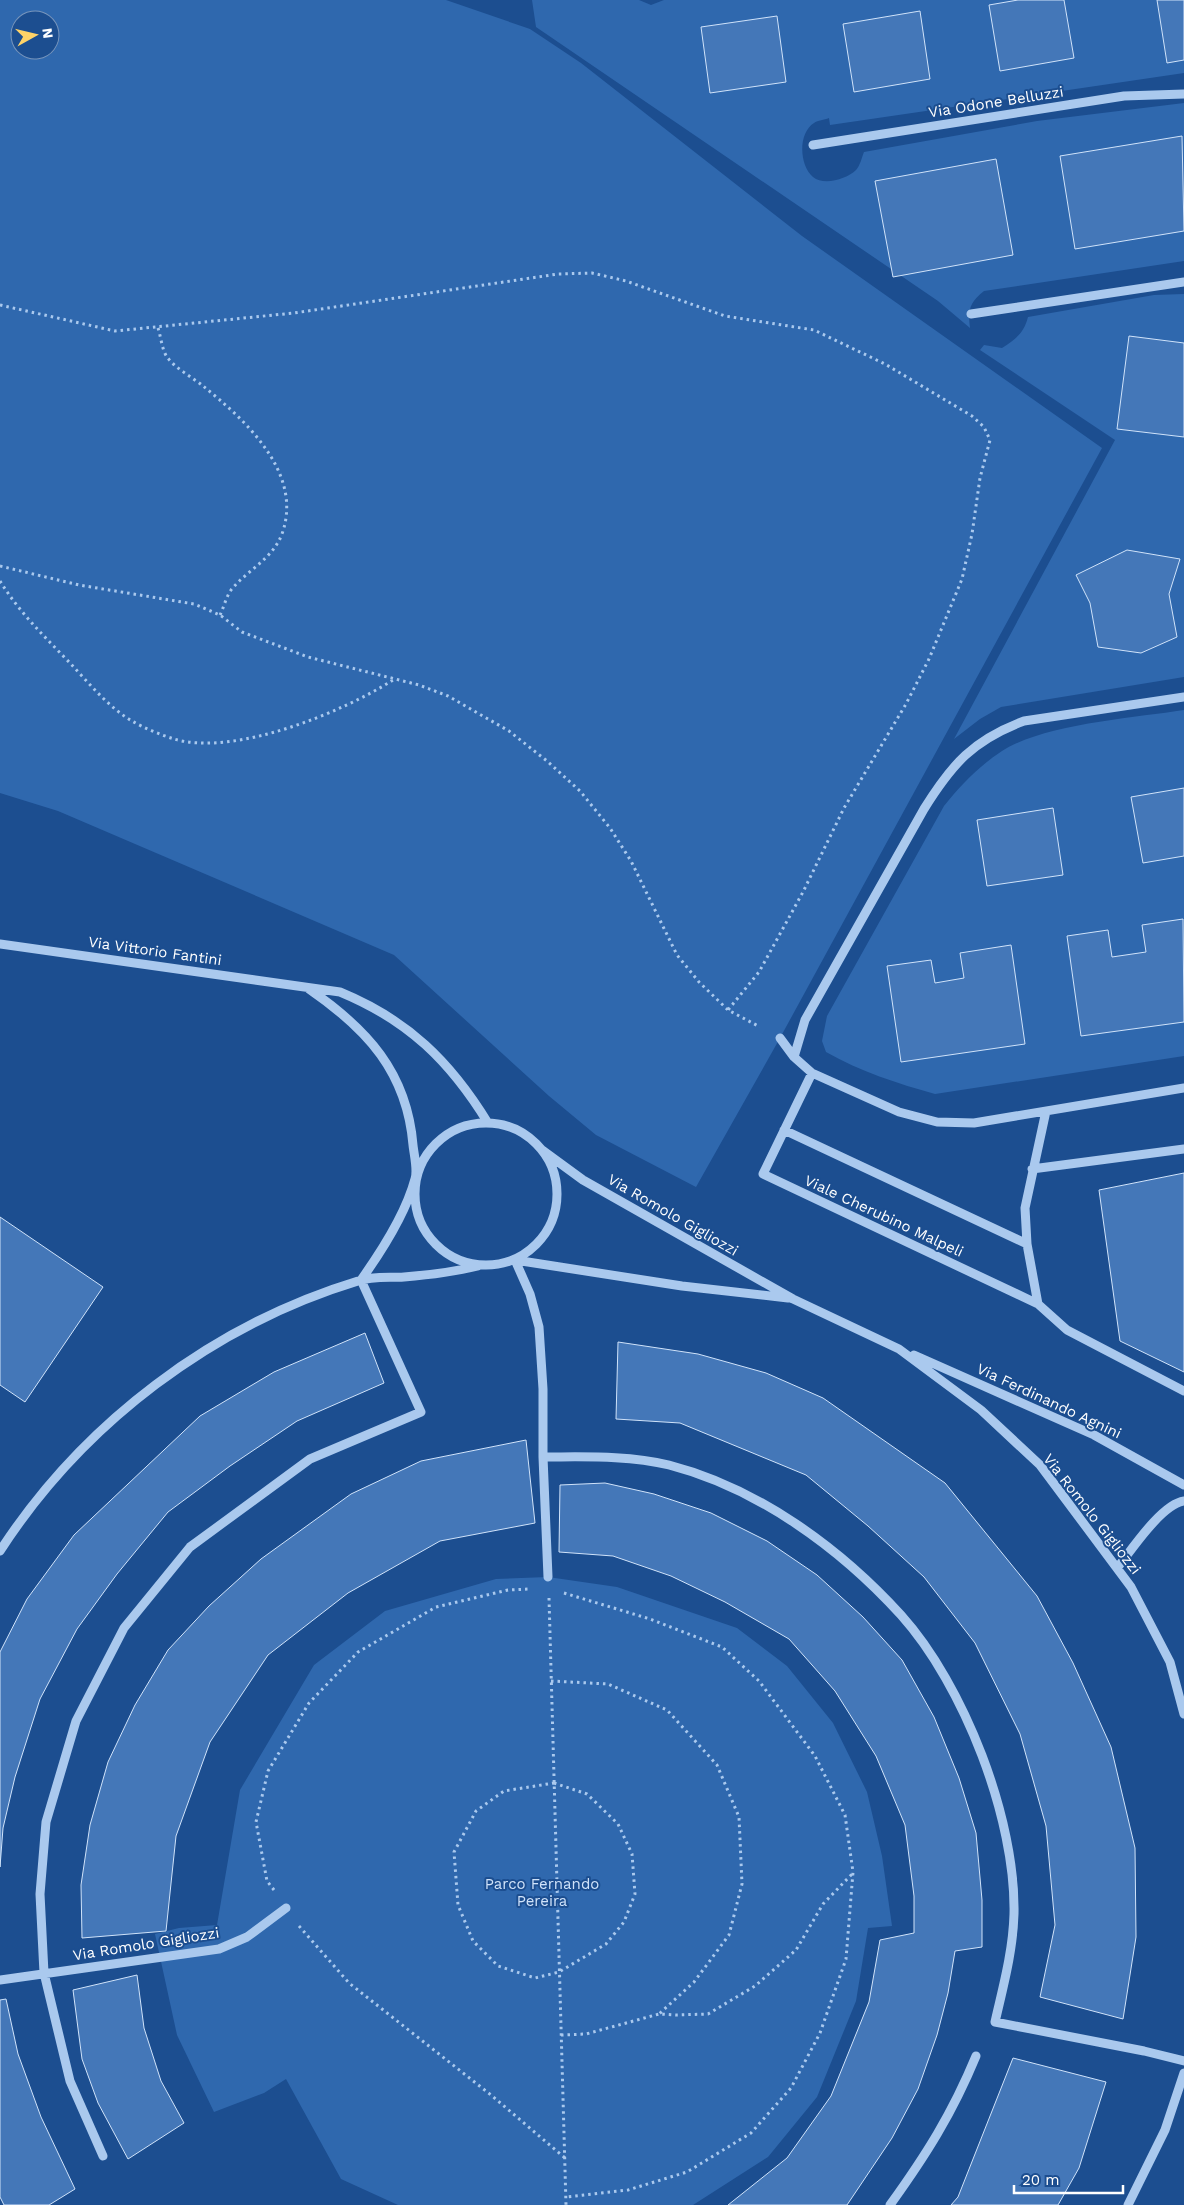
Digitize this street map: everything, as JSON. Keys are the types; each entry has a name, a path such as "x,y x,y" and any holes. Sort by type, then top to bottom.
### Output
{"street":[{"name":"Via Odone Belluzzi","path":"813,145 1124,96 1184,94"},
{"path":"971,314 1184,282"},
{"path":"794,1057 805,1020 940,782 962,756 1001,730 1024,722 1184,697"},
{"name":"Via Vittorio Fantini","path":"0,944 340,992 356,999 409,1030 431,1048 465,1087 488,1123"},
{"path":"305,986 361,1030 389,1066 409,1117 416,1178 415,1202 421,1226 435,1246 456,1259 478,1266"},
{"path":"780,1038 794,1057 812,1073 899,1112 937,1122 965,1124 1184,1088"},
{"name":"Viale Cherubino Malpeli","path":"812,1073 763,1174 1038,1304 1067,1330 1184,1391"},
{"path":"1038,1304 1027,1244 1025,1208 1046,1111"},
{"path":"0,1551 33,1503 128,1406 185,1364 244,1326 286,1306 361,1280 432,1274 478,1266 497,1265 515,1260 533,1248 546,1232 555,1212 557,1191 553,1170 542,1150 528,1136 509,1126 488,1123 464,1126 442,1137 426,1155 395,1225 361,1280"},
{"path":"784,1130 1027,1244"},
{"path":"1032,1169 1184,1149"},
{"name":"Via Romolo Gigliozzi","path":"542,1150 583,1180 793,1299 899,1349 981,1410 1040,1465 1118,1566 1170,1662 1184,1714"},
{"path":"515,1260 530,1294 539,1327 543,1389 543,1457 548,1577"},
{"name":"Via Romolo Gigliozzi","path":"515,1260 682,1286 793,1299"},
{"path":"103,2156 70,2080 44,1973 40,1894 46,1822 76,1721 124,1628 190,1547 310,1459 421,1412 361,1280"},
{"name":"Via Ferdinando Agnini","path":"899,1349 1094,1435 1184,1485"},
{"path":"543,1457 612,1457 643,1460 692,1472 741,1492 786,1518 846,1563 901,1616 929,1653 959,1705 992,1783 1005,1836 1014,1915 1009,1958 995,2022 1144,2051 1184,2061"},
{"path":"1118,1566 1166,1510 1176,1502 1184,1501"},
{"name":"Via Romolo Gigliozzi","path":"0,1980 219,1948 247,1937 286,1908"},
{"path":"890,2205 933,2143 959,2096 976,2056"},
{"path":"1128,2205 1165,2130 1184,2073"}],"path":[{"path":"0,305 115,331 294,313 558,274 592,273 626,282 725,316 814,330 885,364 972,416 984,427 990,440 990,449 980,478 972,534 962,579 929,659 906,704 844,808 803,892 759,972 728,1010"},
{"path":"158,328 167,357 228,407 250,429 273,458 282,483 287,507 283,531 272,553 230,591 220,615"},
{"path":"0,566 79,585 194,604 220,615 242,632 308,657 419,685 476,712 509,731 547,761 580,791 610,828 631,861 677,955 699,982 728,1010 780,1038"},
{"path":"0,581 23,614 103,697 132,721 175,740 212,743 254,738 311,719 371,694 394,680"},
{"path":"548,1577 566,2205"},
{"path":"565,2158 491,2095 349,1983 308,1938 267,1881 256,1822 268,1771 309,1703 358,1652 436,1607 508,1590 549,1588 650,1619 722,1647 759,1681 815,1756 845,1815 853,1872 846,1959 820,2033 791,2088 751,2133 686,2172 628,2190 566,2197"},
{"path":"551,1681 608,1684 667,1710 718,1765 740,1817 742,1884 729,1935 694,1982 660,2014"},
{"path":"554,1783 587,1794 618,1824 632,1854 635,1894 624,1922 606,1944 559,1972 535,1978 498,1966 473,1941 458,1905 454,1852 476,1811 504,1791 554,1783"},
{"path":"561,2035 586,2034 660,2014 708,2014 755,1986 796,1950 823,1904 853,1872"}],"green space":[{"path":"0,0 446,0 530,29 581,63 802,236 1102,448 780,1038 696,1187 596,1135 549,1096 394,955 58,811 0,793"},
{"path":"532,0 639,0 651,5 664,0 1184,0 1184,73 830,125 829,118 816,122 809,128 805,134 802,149 808,172 818,180 829,181 841,179 856,170 864,152 1037,121 1184,103 1184,261 984,291 972,303 969,316 970,328 938,301 536,27"},
{"path":"1184,294 1184,677 1001,707 980,719 954,739 1115,440 980,350 984,345 1002,348 1007,345 1022,331 1028,317 1154,295"},
{"path":"1184,710 1184,1056 935,1094 879,1076 826,1052 822,1041 827,1016 944,806 971,776 1002,751 1041,734 1090,723"},
{"name":"Parco Fernando Pereira","path":"548,1577 617,1587 737,1628 787,1666 833,1723 867,1792 882,1856 892,1926 868,1928 856,2001 817,2097 768,2157 693,2205 398,2205 341,2179 286,2079 264,2093 214,2112 177,2035 155,1934 179,1928 217,1925 240,1790 314,1665 385,1611 496,1579"}],"building":[{"path":"1018,0 1064,0 1074,58 1000,71 989,5"},
{"path":"1157,0 1184,0 1184,60 1167,63"},
{"path":"920,11 930,79 854,92 843,24"},
{"path":"777,16 786,82 710,93 701,27"},
{"path":"1182,136 1184,231 1075,249 1060,156"},
{"path":"996,159 1013,255 893,277 875,181"},
{"path":"1129,336 1184,343 1184,437 1117,429"},
{"path":"1127,550 1180,559 1169,594 1177,637 1141,653 1098,647 1090,603 1076,575"},
{"path":"1184,788 1184,856 1143,863 1131,797"},
{"path":"1053,808 1063,875 987,886 977,820"},
{"path":"1183,919 1184,1022 1081,1036 1067,936 1108,930 1112,957 1146,952 1142,925"},
{"path":"1011,945 1025,1044 901,1062 887,966 931,960 935,983 964,978 960,953"},
{"path":"1184,1173 1184,1372 1120,1341 1099,1190"},
{"path":"0,1217 103,1287 25,1402 0,1385"},
{"path":"365,1333 384,1383 297,1421 230,1466 168,1512 117,1574 77,1629 40,1699 15,1777 3,1828 0,1867 0,1652 27,1599 74,1535 200,1416 274,1372"},
{"path":"618,1342 698,1354 766,1373 823,1398 945,1483 1037,1596 1073,1663 1111,1747 1135,1848 1136,1937 1123,2019 1040,1997 1055,1925 1046,1826 1020,1734 975,1643 924,1577 868,1526 806,1475 680,1423 616,1419"},
{"path":"526,1440 535,1523 440,1541 348,1593 268,1655 210,1742 176,1836 166,1931 82,1938 81,1885 90,1825 108,1762 135,1705 168,1650 209,1606 261,1559 351,1494 421,1461"},
{"path":"605,1483 654,1494 711,1513 767,1541 817,1575 863,1617 902,1660 934,1717 959,1778 976,1833 982,1900 982,1947 955,1951 948,1993 937,2035 918,2089 892,2138 847,2205 728,2205 787,2158 831,2096 869,2002 880,1940 914,1933 914,1896 905,1825 876,1756 835,1691 789,1639 725,1602 671,1576 613,1556 559,1552 560,1485"},
{"path":"137,1975 144,2028 161,2081 184,2123 128,2159 98,2103 82,2059 73,1990"},
{"path":"6,1999 18,2054 41,2117 75,2189 49,2205 4,2205 0,2197 0,2000"},
{"path":"1013,2058 1106,2082 1079,2168 1058,2205 951,2205 958,2197"}]}
